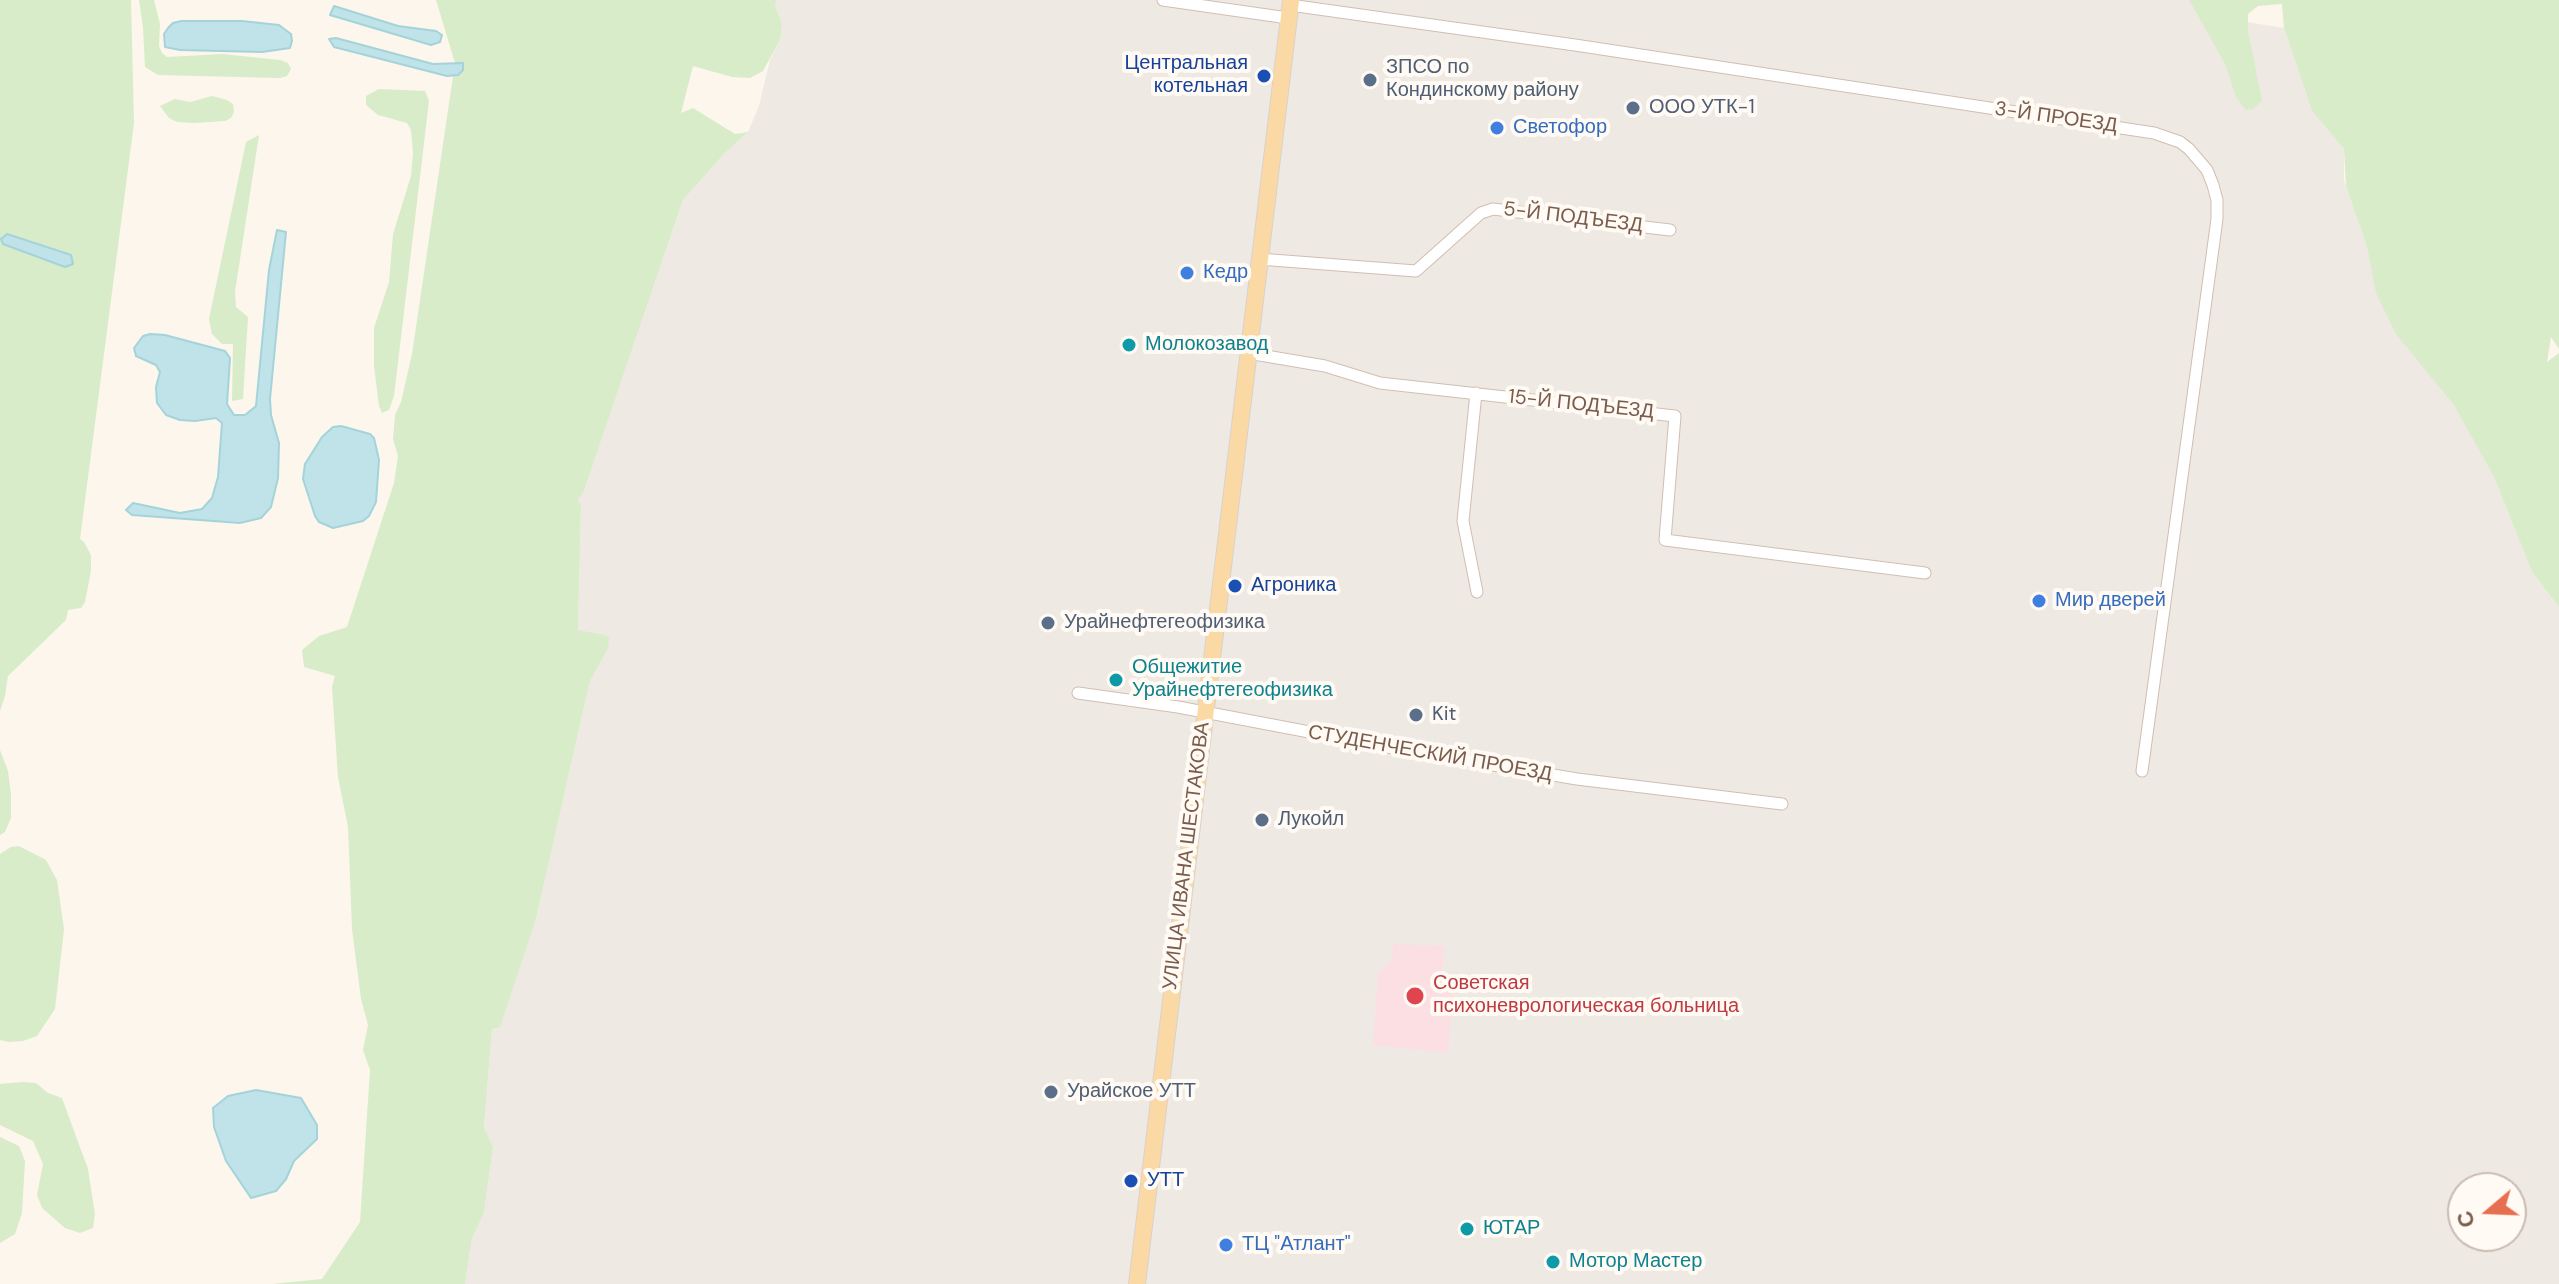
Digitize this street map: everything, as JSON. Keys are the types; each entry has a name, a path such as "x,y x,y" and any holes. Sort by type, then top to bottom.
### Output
{"main road":[{"name":"УЛИЦА ИВАНА ШЕСТАКОВА","path":"1137,1284 1290,8"}],"street":[{"name":"3-Й ПРОЕЗД","path":"1163,0 1290,8 1452,27 2154,133 2180,142 2189,149 2207,170 2217,200 2217,219 2142,771"},
{"name":"5-Й ПОДЪЕЗД","path":"1259,259 1416,271 1481,213 1493,209 1670,230"},
{"name":"15-Й ПОДЪЕЗД","path":"1248,353 1325,366 1380,383 1675,416 1665,540 1925,573"},
{"path":"1476,393 1463,521 1477,592"},
{"name":"СТУДЕНЧЕСКИЙ ПРОЕЗД","path":"1078,693 1577,779 1782,804"}],"shaded area":[{"path":"777,0 2195,0 2197,14 2284,28 2312,111 2344,149 2344,181 2366,239 2494,477 2532,572 2559,607 2559,1284 465,1284 472,1237 484,1213 493,1147 484,1128 492,1028 536,919 590,681 608,649 578,631 581,507 577,499 584,491 683,200 748,132 759,106 770,60 780,40 782,24 775,5"},
{"name":"Советская психоневрологическая больница","path":"1393,944 1445,946 1440,988 1454,990 1448,1053 1373,1045 1378,973 1392,960"}],"green space":[{"path":"0,0 131,0 134,123 80,539 91,555 85,602 81,608 68,610 66,620 8,676 0,711"},
{"path":"139,0 154,0 160,24 159,46 167,57 222,54 280,60 288,63 291,69 287,76 280,78 158,75 145,67"},
{"path":"436,0 777,0 775,5 782,24 780,40 763,71 750,78 732,77 693,66 681,113 693,108 735,134 748,132 683,200 584,491 578,499 581,507 578,630 605,635 609,638 608,649 590,681 536,919 500,1027 492,1029 484,1127 493,1147 484,1213 472,1238 465,1284 271,1284 322,1279 360,1222 370,1070 363,1050 368,1025 361,999 352,929 348,827 338,777 332,687 335,676 304,667 302,650 319,636 347,627 394,483 398,456 393,439 395,415 412,354 455,63"},
{"path":"2189,0 2559,0 2559,349 2551,337 2547,362 2559,353 2559,607 2532,572 2494,477 2454,405 2396,334 2376,293 2367,246 2346,186 2344,149 2312,111 2284,28 2282,4 2258,6 2248,14 2248,31 2262,101 2253,109 2246,110 2236,97 2225,64"},
{"path":"379,89 425,91 429,101 394,396 389,410 382,413 374,366 374,328 389,282 393,234 411,176 413,153 411,130 407,123 378,115 366,105 366,96"},
{"path":"212,96 233,104 231,118 225,121 177,122 169,118 160,106 175,99 190,102"},
{"path":"259,135 235,292 236,307 248,317 243,399 232,401 233,344 222,344 212,334 209,319 246,142"},
{"path":"0,750 8,771 11,818 5,832 0,835"},
{"path":"19,846 46,860 57,880 64,929 55,1009 37,1036 9,1042 0,1040 0,854"},
{"path":"36,1083 48,1093 62,1098 88,1169 95,1214 93,1228 80,1233 65,1228 42,1208 37,1195 43,1164 33,1141 0,1125 0,1084"},
{"path":"0,1137 19,1146 25,1161 22,1213 15,1234 0,1243"}],"water":[{"path":"334,6 398,26 436,31 442,35 440,42 431,45 330,15"},
{"path":"242,21 279,25 291,34 292,41 290,48 262,52 165,47 164,34 173,23"},
{"path":"336,38 433,64 463,63 463,70 458,75 447,76 334,47 329,39"},
{"path":"277,230 286,232 270,399 279,443 278,478 271,507 261,518 240,523 132,515 126,510 133,503 180,513 202,509 212,498 218,477 222,423 216,418 195,421 166,415 157,403 156,387 160,372 156,365 136,356 134,348 143,336 150,334 225,351 230,358 227,404 234,415 245,415 256,406 269,270"},
{"path":"7,234 71,255 73,264 65,267 3,244 1,239"},
{"path":"341,426 374,438 379,460 376,502 363,521 333,528 319,522 315,516 303,479 305,464 322,437 333,427"},
{"path":"256,1090 301,1098 317,1125 317,1139 294,1161 286,1179 276,1191 251,1198 226,1161 214,1127 213,1108 228,1096"}],"place":[{"name":"Центральная котельная","path":"1264,76"},
{"name":"ЗПСО по Кондинскому району","path":"1370,80"},
{"name":"ООО УТК-1","path":"1633,108"},
{"name":"Светофор","path":"1497,128"},
{"name":"Кедр","path":"1187,273"},
{"name":"Молокозавод","path":"1129,345"},
{"name":"Агроника","path":"1235,586"},
{"name":"Мир дверей","path":"2039,601"},
{"name":"Урайнефтегеофизика","path":"1048,623"},
{"name":"Общежитие Урайнефтегеофизика","path":"1116,680"},
{"name":"Kit","path":"1416,715"},
{"name":"Лукойл","path":"1262,820"},
{"name":"Советская психоневрологическая больница","path":"1415,996"},
{"name":"Урайское УТТ","path":"1051,1092"},
{"name":"УТТ","path":"1131,1181"},
{"name":"ЮТАР","path":"1467,1229"},
{"name":"ТЦ \"Атлант\"","path":"1226,1245"},
{"name":"Мотор Мастер","path":"1553,1262"}]}
